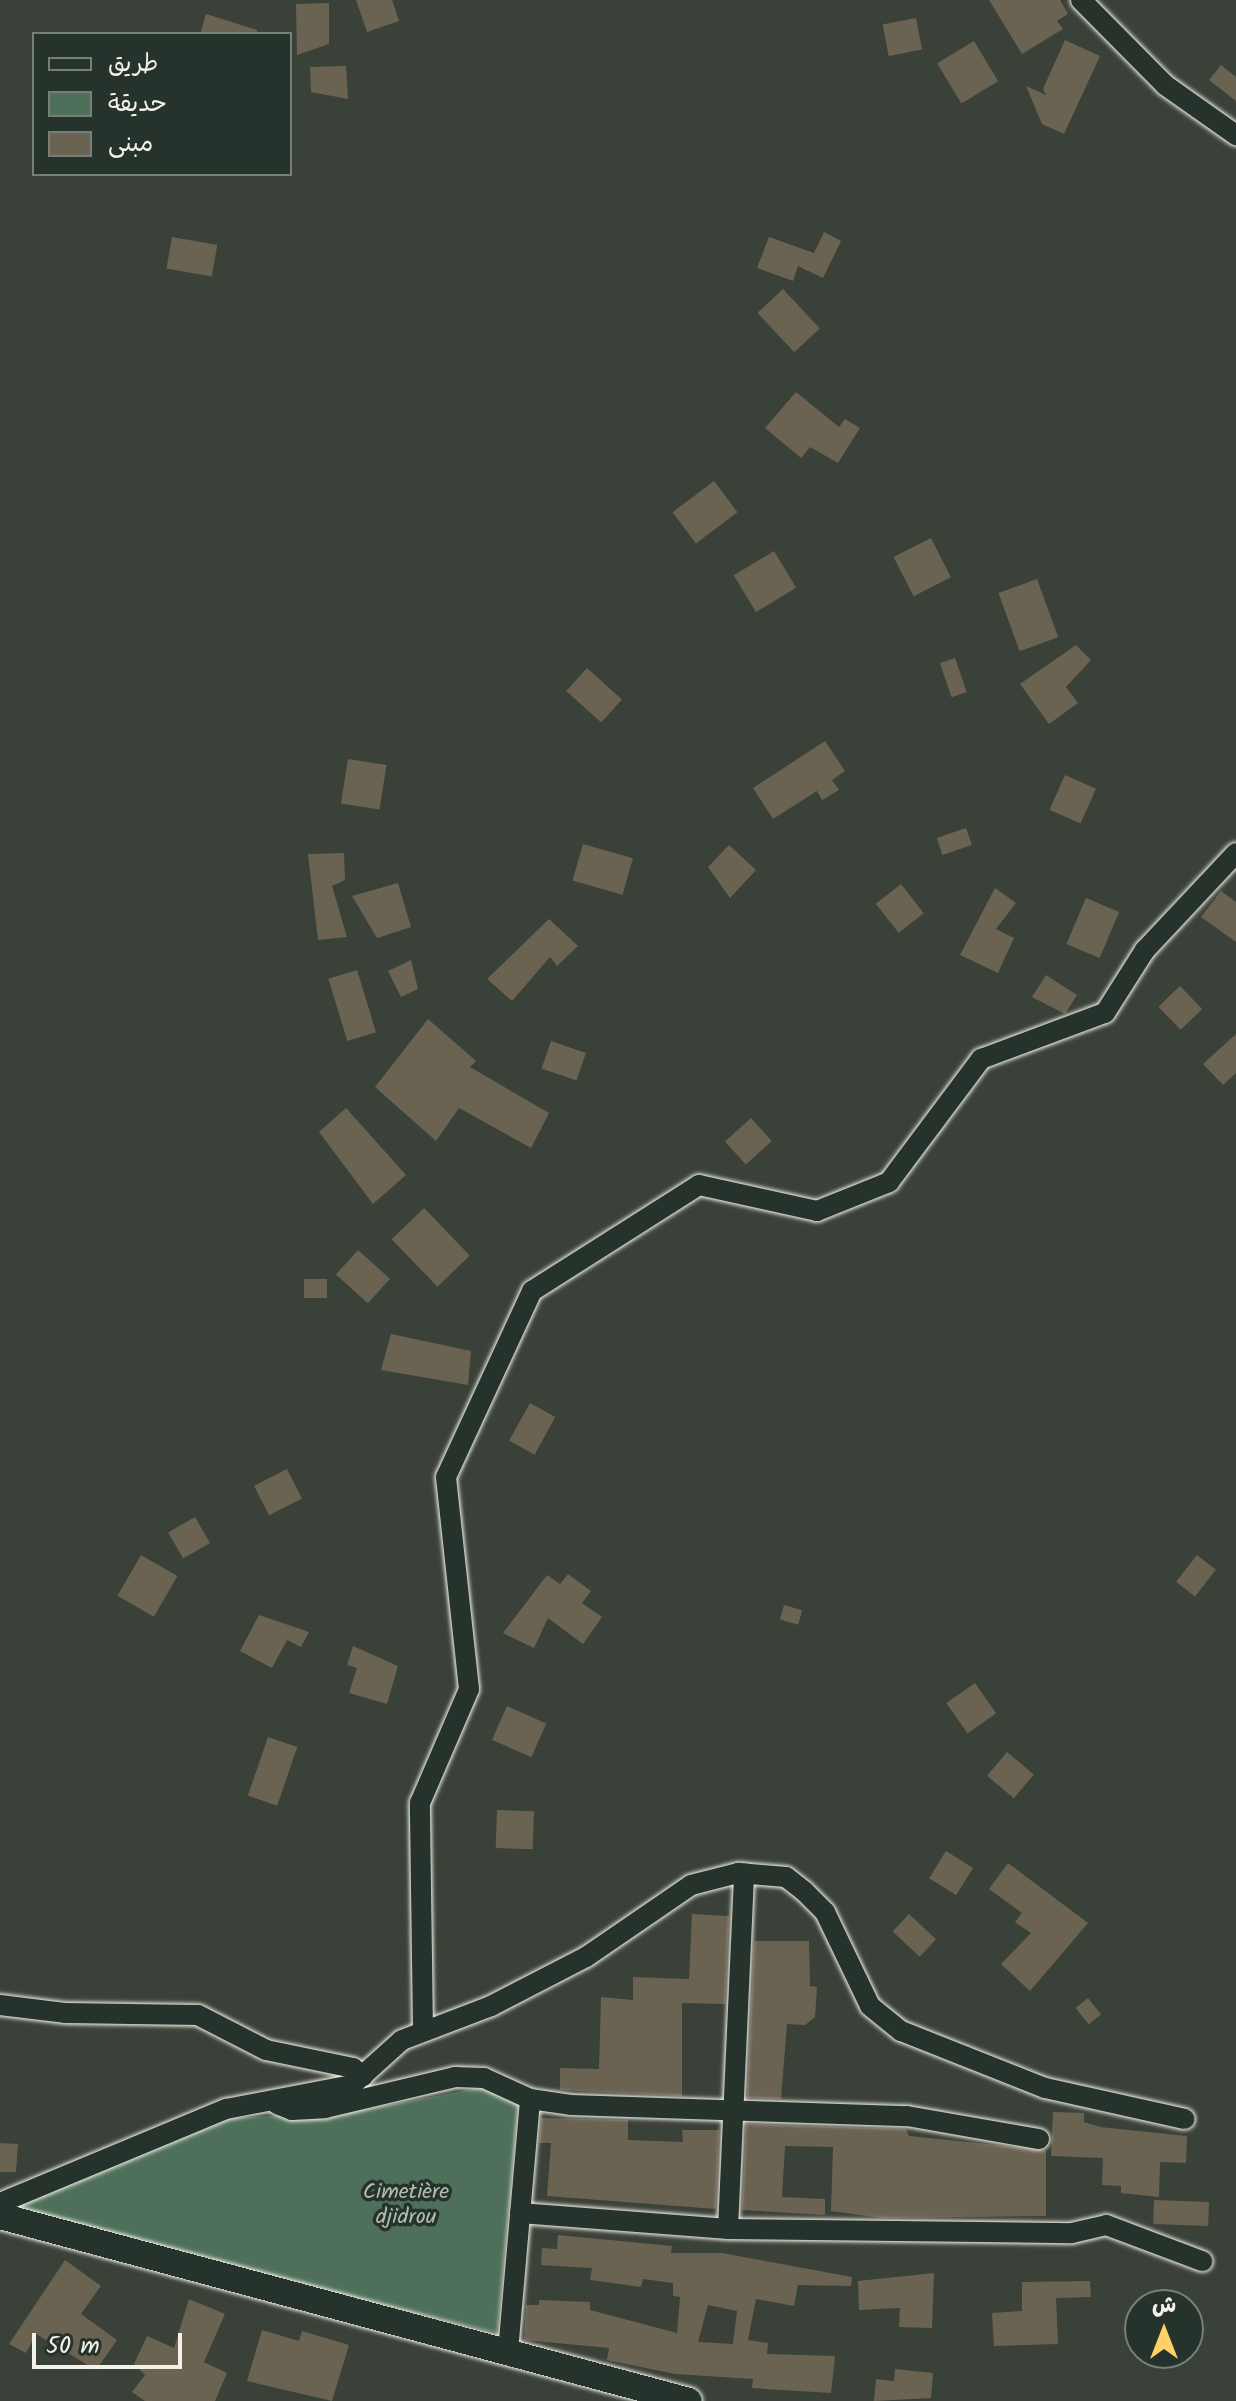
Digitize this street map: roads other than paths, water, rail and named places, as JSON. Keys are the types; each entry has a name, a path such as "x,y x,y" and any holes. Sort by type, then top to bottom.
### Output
{"street":[{"path":"1081,0 1165,85 1236,135"},
{"path":"423,2030 420,1803 469,1689 446,1477 532,1291 699,1185 817,1211 889,1182 981,1059 1105,1013 1145,950 1236,853"},
{"path":"728,2229 744,1873"},
{"path":"0,2203 193,2121 274,2100 337,2090 363,2076 423,2030 491,2006 586,1957 691,1885 744,1873 786,1877 825,1912 870,2006 901,2031 1045,2088 1185,2119"},
{"path":"0,2005 65,2013 198,2015 266,2050 353,2068 363,2076"},
{"path":"274,2100 292,2110 325,2108 455,2077 506,2084 530,2099 907,2116 1039,2139"},
{"path":"508,2352 530,2099"},
{"path":"520,2213 728,2229 1072,2233 1106,2225 1202,2261"},
{"path":"0,2216 689,2401"}],"park label":[{"name":"Cimetière djidrou","path":"406,2204"}]}
